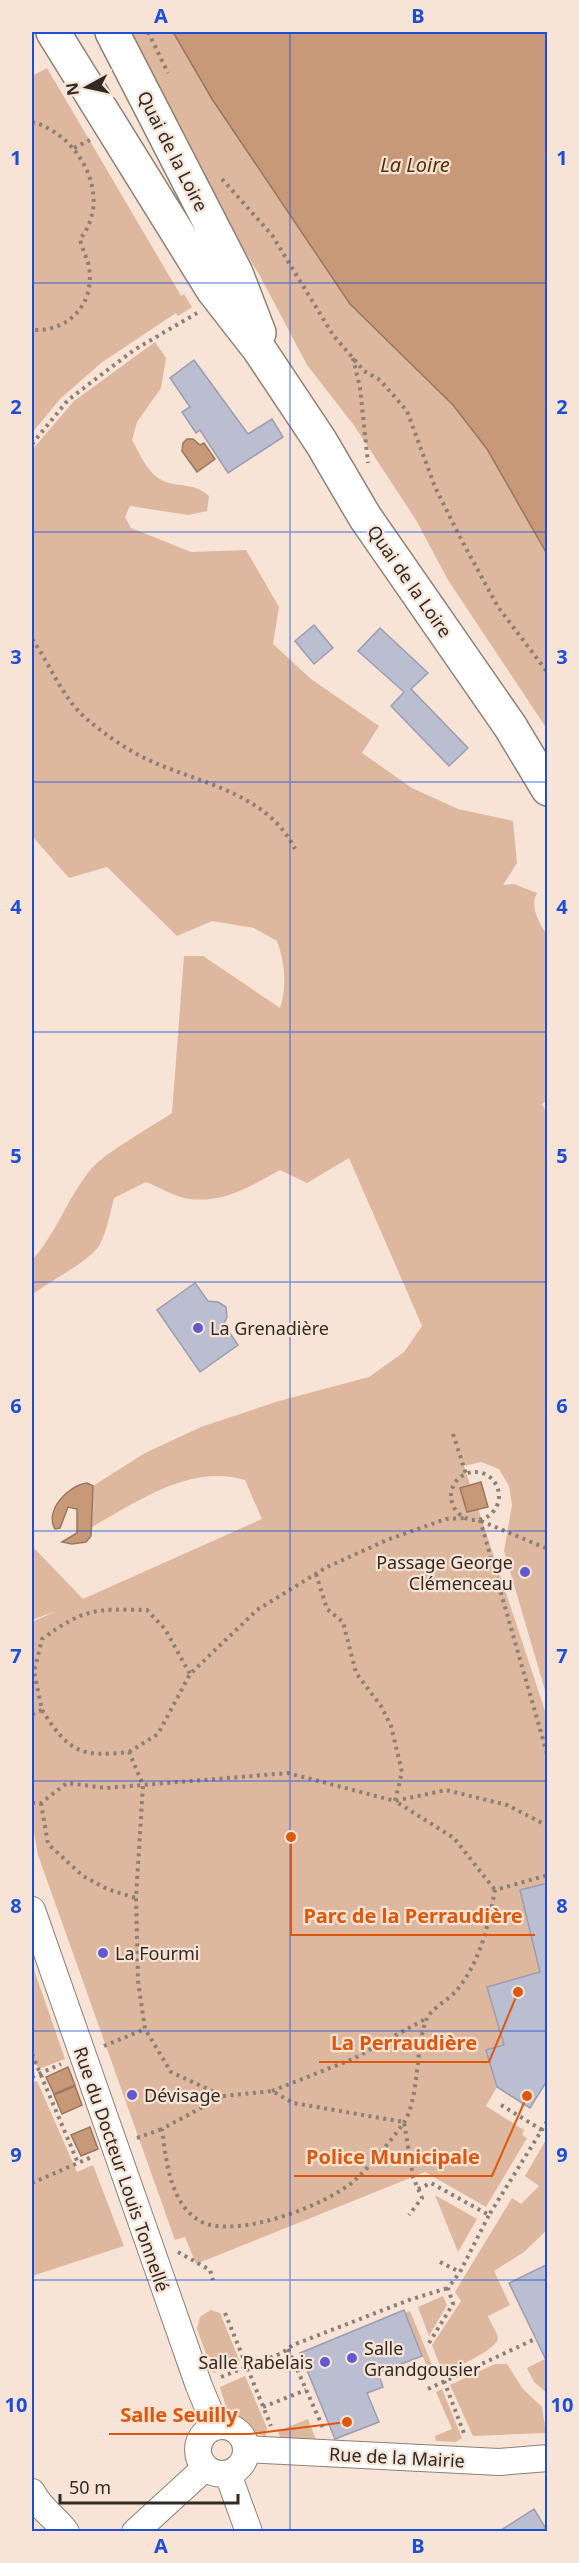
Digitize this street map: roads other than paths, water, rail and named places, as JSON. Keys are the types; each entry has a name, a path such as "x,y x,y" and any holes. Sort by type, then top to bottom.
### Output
{"main road":[{"name":"Quai de la Loire","path":"52,32 213,290 274,371 321,442 365,517 510,726 548,789"},
{"path":"68,32 224,282 274,371"},
{"name":"Quai de la Loire","path":"112,32 236,273 274,371"}],"street":[{"name":"Rue du Docteur Louis Tonnellé","path":"32,1910 199,2386 216,2427"},
{"path":"135,2532 216,2470 237,2468 244,2460 246,2449 241,2436 236,2431 223,2426 207,2431 198,2449 216,2470 249,2532"},
{"name":"Rue de la Mairie","path":"246,2449 499,2462 548,2458"},
{"path":"32,2492 41,2509 53,2514 66,2532"}],"water":[{"name":"La Loire","path":"173,32 547,32 547,554 487,449 453,405 350,304 212,99"},
{"path":"187,439 193,439 200,445 204,443 215,459 197,472 182,451 183,443"},
{"path":"481,1482 488,1507 467,1512 460,1488"},
{"path":"87,1483 93,1486 91,1536 86,1542 72,1544 62,1542 77,1533 77,1509 68,1507 60,1528 55,1529 52,1522 53,1514 66,1493"},
{"path":"68,2067 75,2085 54,2094 46,2077"},
{"path":"75,2086 82,2105 62,2114 54,2095"},
{"path":"90,2127 98,2149 81,2156 71,2135"}],"place":[{"name":"La Grenadière","path":"198,1328"},
{"name":"Passage George Clémenceau","path":"525,1572"},
{"name":"Parc de la Perraudière","path":"291,1837"},
{"name":"La Fourmi","path":"103,1953"},
{"name":"La Perraudière","path":"518,1992"},
{"name":"Dévisage","path":"132,2095"},
{"name":"Police Municipale","path":"527,2096"},
{"name":"Salle Grandgousier","path":"352,2358"},
{"name":"Salle Rabelais","path":"325,2362"},
{"name":"Salle Seuilly","path":"347,2422"}]}
